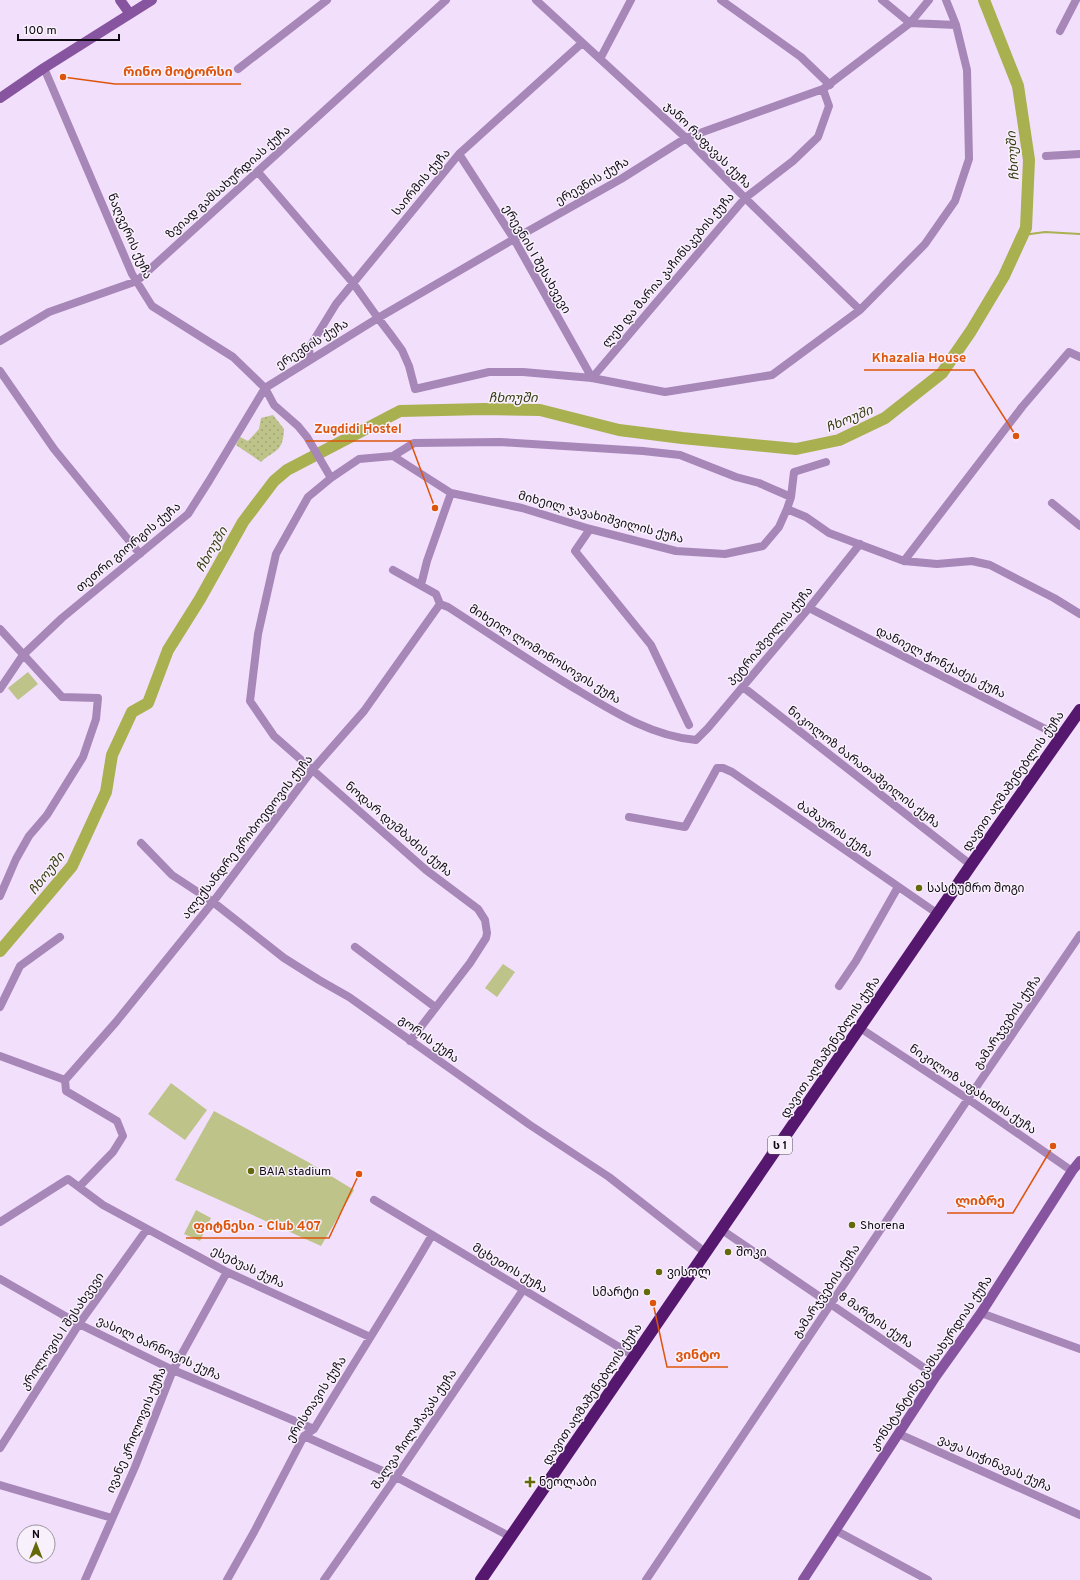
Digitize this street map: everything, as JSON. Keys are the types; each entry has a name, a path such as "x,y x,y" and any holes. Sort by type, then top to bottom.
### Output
{"highway":[{"name":"დავით აღმაშენებლის ქუჩა","path":"481,1580 971,866 1080,711"}],"main road":[{"path":"120,0 130,14"},
{"path":"0,98 44,68 152,0"},
{"name":"კონსტანტინე გამსახურდიას ქუჩა","path":"803,1580 936,1376 981,1313 1080,1161"}],"street":[{"path":"238,69 328,0"},
{"name":"ზვიად გამსახურდიას ქუჩა","path":"0,341 49,312 137,281 446,0"},
{"name":"ჯანო რაფავას ქუჩა","path":"536,0 686,138 744,198 860,310"},
{"path":"600,59 630,0"},
{"path":"721,0 801,57 827,87"},
{"path":"882,0 910,23 956,25"},
{"name":"ერევნის ქუჩა","path":"265,388 378,318 621,179 686,138 827,87 910,23 929,0"},
{"path":"258,172 353,282 402,350 409,366 415,389 489,372 524,372 592,378 665,392 772,375 860,310 925,244 955,202 969,159 966,70 956,25 946,0"},
{"path":"1060,31 1076,0"},
{"name":"საირმის ქუჩა","path":"310,359 309,348 336,304 459,154 582,42"},
{"name":"წაღვერის ქუჩა","path":"44,68 132,274 152,306 233,357 265,388 274,405 298,426 307,437 331,478"},
{"name":"ლეხ და მარია კაჩინსკების ქუჩა","path":"592,378 744,198 793,161 818,137 828,106 827,87"},
{"name":"ერევნის I შესახვევი","path":"459,154 514,239 592,378"},
{"path":"1046,156 1080,154"},
{"path":"904,561 1022,407 1069,352 1080,357"},
{"path":"0,371 54,450 140,554"},
{"name":"თეთრი გიორგის ქუჩა","path":"0,689 23,655 62,618 188,514 265,388"},
{"path":"393,456 414,443 500,442 643,451 680,455 736,477 759,483 791,497"},
{"name":"ნოდარ დუმბაძის ქუჩა","path":"393,456 359,459 331,478 308,497 276,554 258,634 250,701 274,736 426,870 478,909 483,915 487,929 486,938 470,963 410,1041"},
{"name":"მიხეილ ჯავახიშვილის ქუჩა","path":"393,456 452,493 522,508 590,529 676,551 725,554 763,546 779,527 787,509 791,497 794,472 826,462"},
{"path":"421,585 427,560 452,493"},
{"path":"1052,503 1080,526"},
{"path":"787,509 806,517 829,533 904,561 937,564 972,561 990,565 1047,594 1080,614"},
{"path":"590,529 575,551 651,645 689,725"},
{"name":"პეტრიაშვილის ქუჩა","path":"696,740 743,687 860,544"},
{"name":"მიხეილ ლომონოსოვის ქუჩა","path":"393,570 436,594 440,604 448,607 547,672 604,707 651,730 678,738 696,740"},
{"name":"ალექსანდრე გრიბოედოვის ქუჩა","path":"65,1080 116,1022 213,902 313,770 364,711 440,604"},
{"name":"დანიელ ჭონქაძეს ქუჩა","path":"809,608 1061,736"},
{"path":"0,629 62,696 98,698 96,719 83,758 47,815 29,836 16,859 0,896"},
{"name":"ნიკოლოზ ბარათაშვილის ქუჩა","path":"743,687 971,866"},
{"name":"ბაშაურის ქუჩა","path":"629,817 685,827 717,768 723,768 732,772 938,914"},
{"name":"გორის ქუჩა","path":"140,843 172,875 213,902 284,958 349,997 530,1125 609,1177 706,1253"},
{"path":"839,986 856,961 898,886"},
{"name":"გამარჯვების ქუჩა","path":"646,1580 968,1099 1080,935"},
{"path":"0,1007 20,966 60,937"},
{"path":"355,947 435,1007"},
{"name":"ნიკილოზ აფახიძის ქუჩა","path":"860,1028 968,1099 1072,1172"},
{"path":"0,1056 65,1080 66,1091 117,1121 123,1136 114,1152 79,1187"},
{"name":"ესებუას ქუჩა","path":"0,1222 68,1179 103,1205 227,1272 370,1337"},
{"name":"მცხეთის ქუჩა","path":"374,1200 634,1356"},
{"name":"კრილოვის I შესახვევი","path":"0,1448 79,1324 147,1229"},
{"name":"8 მარტის ქუჩა","path":"722,1230 936,1376"},
{"name":"ერისთავის ქუჩა","path":"227,1580 304,1436 314,1429 387,1312 432,1235"},
{"name":"ივანე კრილოვის ქუჩა","path":"85,1580 135,1467 173,1370 227,1272"},
{"name":"ვასილ ბარნოვის ქუჩა","path":"0,1279 79,1324 173,1370 314,1429"},
{"name":"შალვა ჩილაჩავას ქუჩა","path":"324,1580 523,1290"},
{"path":"981,1313 1080,1349"},
{"name":"ვაჟა სიჭინავას ქუჩა","path":"899,1434 1080,1515"},
{"path":"304,1436 396,1477 511,1537"},
{"path":"0,1485 112,1518"},
{"path":"835,1530 928,1580"}],"green space":[{"path":"273,415 284,429 282,442 277,450 261,462 236,445 240,437 248,441 259,429 261,418"},
{"path":"28,672 38,684 18,700 8,688"},
{"path":"503,964 515,972 497,997 485,988"},
{"path":"171,1083 207,1110 185,1140 148,1114"},
{"name":"BAIA stadium","path":"214,1111 308,1162 354,1190 321,1246 175,1180"},
{"path":"196,1210 211,1218 200,1241 184,1234"}],"waterway":[{"name":"ჩხოუში","path":"0,951 72,866 106,792 112,755 132,712 148,703 168,650 200,599 243,522 274,481 287,470 400,411 484,409 540,410 619,430 682,438 796,449 839,440 885,418 942,373 971,331 1004,276 1026,228 1029,160 1018,86 984,0"},
{"path":"1023,235 1045,232 1080,234"}],"place":[{"name":"რინო მოტორსი","path":"63,77"},
{"name":"Khazalia House","path":"1016,436"},
{"name":"Zugdidi Hostel","path":"435,508"},
{"name":"სასტუმრო შოგი","path":"919,888"},
{"name":"ლიბრე","path":"1053,1146"},
{"name":"BAIA stadium","path":"251,1171"},
{"name":"ფიტნესი - Club 407","path":"359,1174"},
{"name":"Shorena","path":"852,1225"},
{"name":"შოკი","path":"728,1252"},
{"name":"ვისოლ","path":"659,1272"},
{"name":"სმარტი","path":"647,1292"},
{"name":"ვინტო","path":"653,1303"},
{"name":"ნეოლაბი","path":"530,1482"}]}
